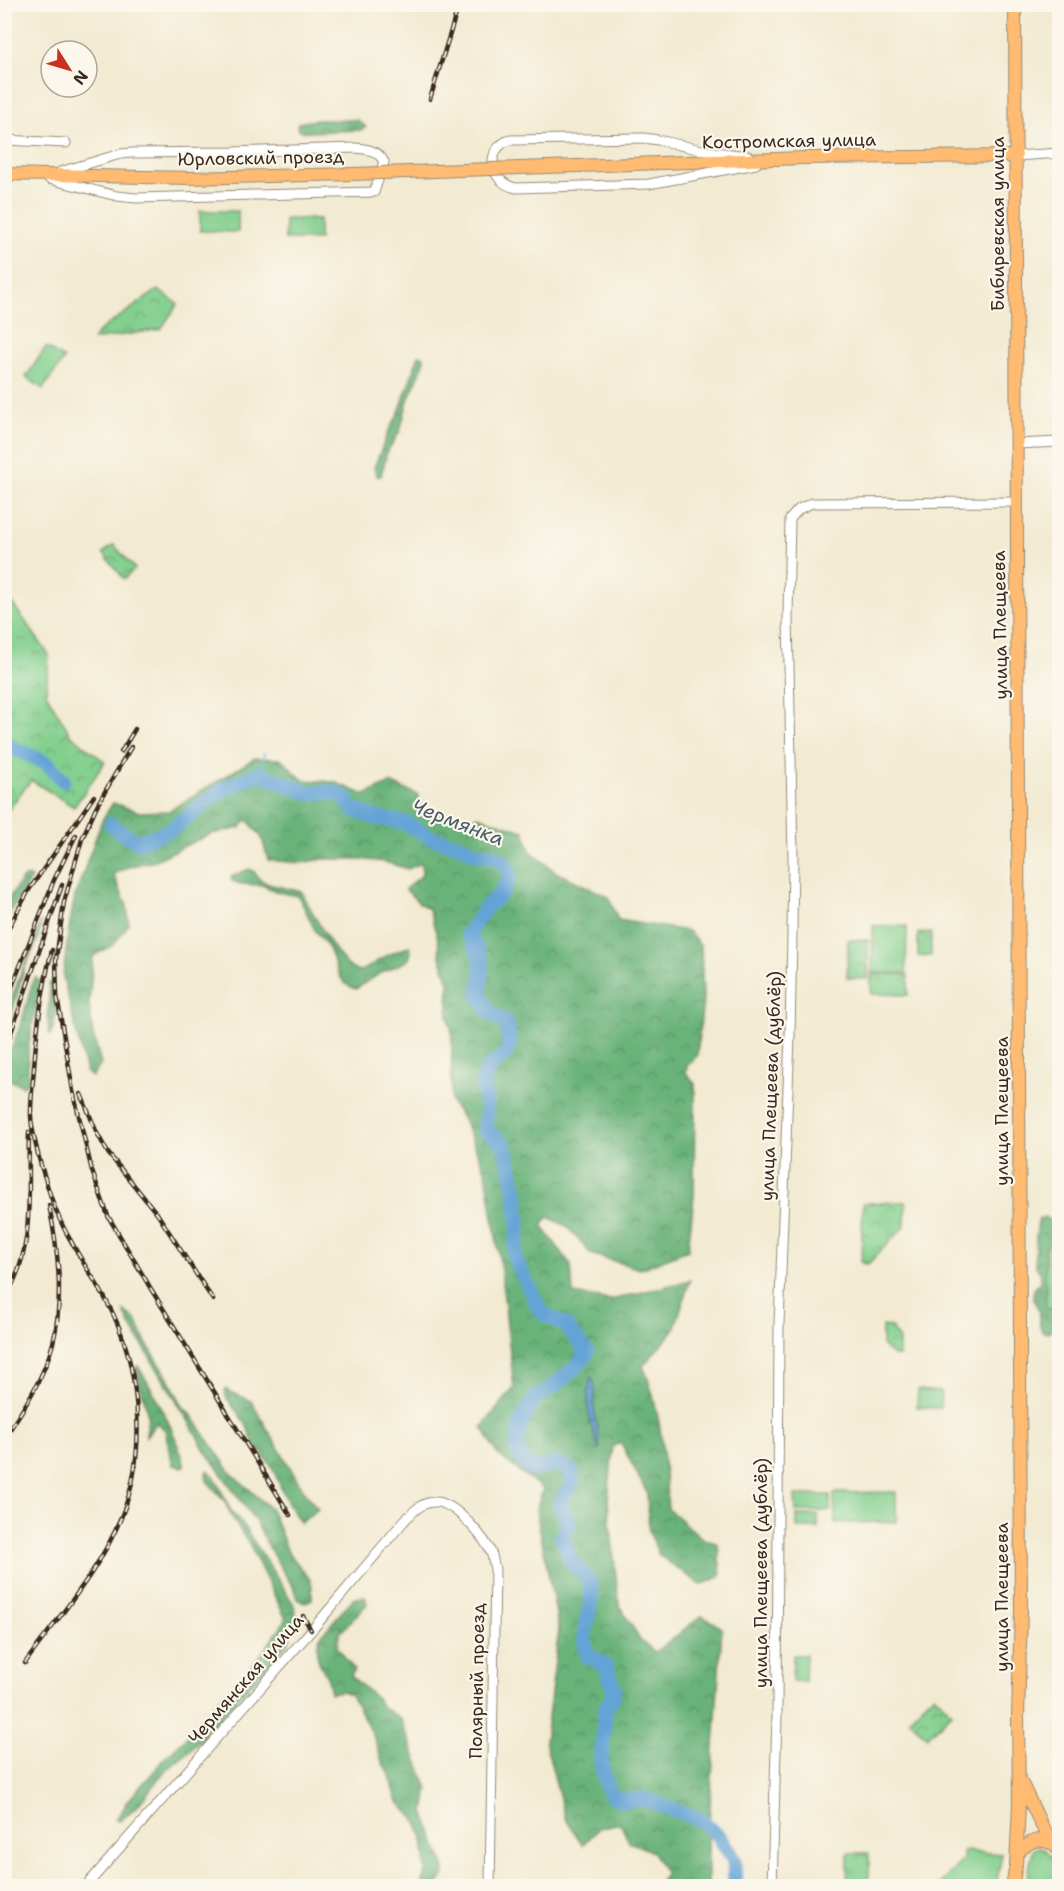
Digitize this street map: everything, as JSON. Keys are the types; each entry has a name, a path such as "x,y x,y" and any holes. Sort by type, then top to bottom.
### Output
{"main road":[{"name":"Бибиревская улица","path":"1016,4 1016,444"},
{"name":"Костромская улица","path":"519,168 803,158 1016,156"},
{"name":"Юрловский проезд","path":"4,174 188,178 519,168"},
{"name":"улица Плещеева","path":"1011,1887 1017,1852 1019,1777 1021,1176 1016,444"},
{"name":"улица Плещеева","path":"1019,1777 1032,1807 1056,1848"},
{"name":"улица Плещеева","path":"1017,1852 1032,1840 1042,1840 1056,1848"}],"street":[{"path":"775,159 706,151 644,138 510,140 504,142 499,148 493,165 496,177 502,183 516,188 531,188 649,184 732,168 803,158"},
{"path":"4,140 66,143"},
{"path":"355,148 366,149 380,155 384,162 374,192 136,198 117,196 40,176 120,154 132,153 355,148"},
{"name":"Костромская улица","path":"1016,156 1059,153"},
{"path":"1016,444 1059,442"},
{"name":"улица Плещеева (дублёр)","path":"772,1887 777,1716 779,1324 792,923 788,617 790,519 799,509 812,503 1016,502"},
{"name":"Чермянская улица","path":"86,1887 317,1624 404,1521 420,1506 436,1502"},
{"name":"Полярный проезд","path":"436,1502 463,1517 478,1534 492,1555 495,1569 490,1887"}],"green space":[{"path":"315,120 357,120 366,127 362,130 307,132 297,127 298,123"},
{"path":"200,211 238,211 238,232 200,231"},
{"path":"285,219 319,219 319,240 285,240"},
{"path":"158,290 178,304 161,329 93,340 99,331"},
{"path":"46,347 64,359 43,389 26,377"},
{"path":"419,355 424,357 423,366 408,400 400,431 387,452 381,476 377,476 374,468 389,430 398,415"},
{"path":"114,545 135,569 124,579 103,553"},
{"path":"5,593 49,655 46,693 70,734 105,762 74,807 31,780 5,814"},
{"path":"255,758 281,759 303,780 334,782 365,795 390,783 417,794 423,810 469,819 478,816 524,831 530,850 554,871 609,897 618,920 688,931 701,947 703,1000 697,1056 687,1066 686,1073 695,1084 694,1195 688,1250 640,1269 591,1254 567,1226 548,1217 542,1226 571,1265 573,1294 611,1300 690,1280 674,1330 643,1366 658,1418 668,1509 702,1538 718,1544 721,1576 701,1585 659,1555 649,1531 647,1493 621,1443 613,1446 608,1501 619,1605 641,1641 655,1652 702,1616 722,1628 708,1837 708,1886 656,1886 666,1874 653,1852 629,1842 620,1823 599,1828 583,1845 565,1818 545,1741 559,1629 536,1510 543,1489 497,1454 482,1427 514,1388 501,1271 486,1172 463,1119 451,1102 452,1032 448,1016 449,982 440,956 438,939 429,909 405,889 422,875 421,863 408,869 385,862 359,859 324,859 301,863 268,860 262,838 247,819 240,828 211,834 151,862 130,866 113,874 127,906 129,924 113,945 93,956 89,1004 93,1035 101,1064 92,1077 86,1072 63,977 75,896 102,820 113,803 139,812 169,811"},
{"path":"249,869 268,884 302,892 335,950 351,968 358,971 365,969 409,946 411,952 407,961 379,974 356,989 350,987 338,973 329,949 315,930 298,896 278,892 262,885 232,881 231,877"},
{"path":"27,876 31,878 5,921 5,904 23,878"},
{"path":"41,921 39,937 24,969 5,1041 5,1026 10,1002"},
{"path":"873,926 907,926 906,973 872,973"},
{"path":"918,933 931,933 931,956 918,956"},
{"path":"848,940 868,940 868,979 847,978"},
{"path":"871,974 908,975 908,995 871,994"},
{"path":"35,977 41,982 29,1043 29,1080 24,1086 5,1078 5,1061 23,1017"},
{"path":"51,982 56,1011 55,1023 50,1035 48,1017"},
{"path":"906,1202 905,1226 868,1264 861,1263 863,1203"},
{"path":"1044,1217 1053,1222 1058,1230 1054,1239 1047,1246 1047,1251 1060,1305 1059,1325 1046,1332 1041,1329 1033,1295 1041,1279 1035,1256 1039,1219"},
{"path":"1045,1247 1059,1247 1059,1308 1046,1309"},
{"path":"124,1311 136,1320 145,1341 184,1408 190,1413 231,1473 271,1509 288,1552 309,1578 312,1586 312,1599 304,1603 297,1599 293,1587 254,1519 206,1452"},
{"path":"882,1326 891,1327 899,1340 899,1356 893,1356 882,1345"},
{"path":"138,1366 176,1439 185,1466 173,1465 165,1430 157,1422 146,1436 148,1415 136,1367"},
{"path":"225,1389 251,1401 305,1493 318,1509 301,1523 289,1506 272,1467 254,1444 246,1424 226,1397"},
{"path":"918,1390 941,1392 940,1408 917,1407"},
{"path":"208,1470 214,1476 231,1511 242,1523 293,1603 296,1611 289,1642 191,1750 164,1772 139,1804 120,1821 115,1820 125,1804 162,1760 187,1737 223,1694 242,1677 286,1619 249,1544 224,1500 207,1481"},
{"path":"896,1492 896,1522 835,1523 834,1493"},
{"path":"795,1495 830,1495 830,1511 796,1511"},
{"path":"797,1515 818,1515 818,1528 797,1528"},
{"path":"365,1596 367,1604 339,1634 337,1647 354,1669 351,1676 377,1699 381,1706 401,1720 428,1789 424,1812 445,1869 445,1873 436,1886 422,1886 426,1872 423,1838 417,1822 397,1800 389,1772 383,1764 373,1735 351,1695 342,1691 330,1693 327,1678 317,1654 320,1637 353,1599"},
{"path":"793,1655 806,1655 805,1682 792,1681"},
{"path":"934,1694 952,1713 927,1737 909,1719"},
{"path":"1039,1847 1044,1849 1059,1866 1059,1886 1026,1886 1033,1849"},
{"path":"963,1851 1002,1854 996,1886 938,1886 963,1860"},
{"path":"848,1853 869,1853 869,1886 847,1886"}],"water":[{"path":"591,1377 595,1387 594,1412 599,1451 588,1405"}],"waterway":[{"name":"Чермянка","path":"4,744 47,763 63,780"},
{"path":"259,773 264,753"},
{"name":"Чермянка","path":"111,824 123,834 139,842 170,830 225,788 259,773 308,793 332,792 345,797 352,809 373,817 405,823 432,838 460,845 477,854 494,856 504,862 510,875 503,891 487,906 468,933 480,956 482,977 479,996 490,1013 506,1022 509,1039 508,1050 501,1059 487,1069 482,1085 487,1106 485,1129 505,1145 516,1192 519,1224 514,1257 541,1312 566,1326 587,1352 579,1364 555,1385 534,1399 521,1423 517,1446 521,1458 532,1470 555,1464 570,1469 572,1476 571,1485 560,1505 569,1522 562,1538 571,1560 588,1579 591,1591 585,1636 588,1656 606,1667 614,1688 612,1698 605,1710 601,1763 607,1788 611,1795 622,1801 644,1799 702,1820 719,1837 734,1860 735,1886"}],"railway":[{"path":"430,99 459,4"},
{"path":"121,752 135,729"},
{"path":"131,747 96,807 82,839 64,902 56,959 57,996 73,1091 92,1171 108,1216 290,1515"},
{"path":"4,936 29,890 94,796"},
{"path":"4,1007 54,880 76,835"},
{"path":"4,1053 62,885"},
{"path":"25,1663 94,1569 117,1528 132,1483 136,1458 136,1404 127,1351 119,1327 104,1296 75,1249 60,1219 43,1172 31,1118 37,1037 52,950"},
{"path":"81,1094 108,1153 158,1215 213,1300"},
{"path":"4,1298 22,1260 26,1240 29,1132"},
{"path":"4,1438 39,1380 53,1343 58,1309 59,1274 49,1205"},
{"path":"303,1616 311,1630"}]}
